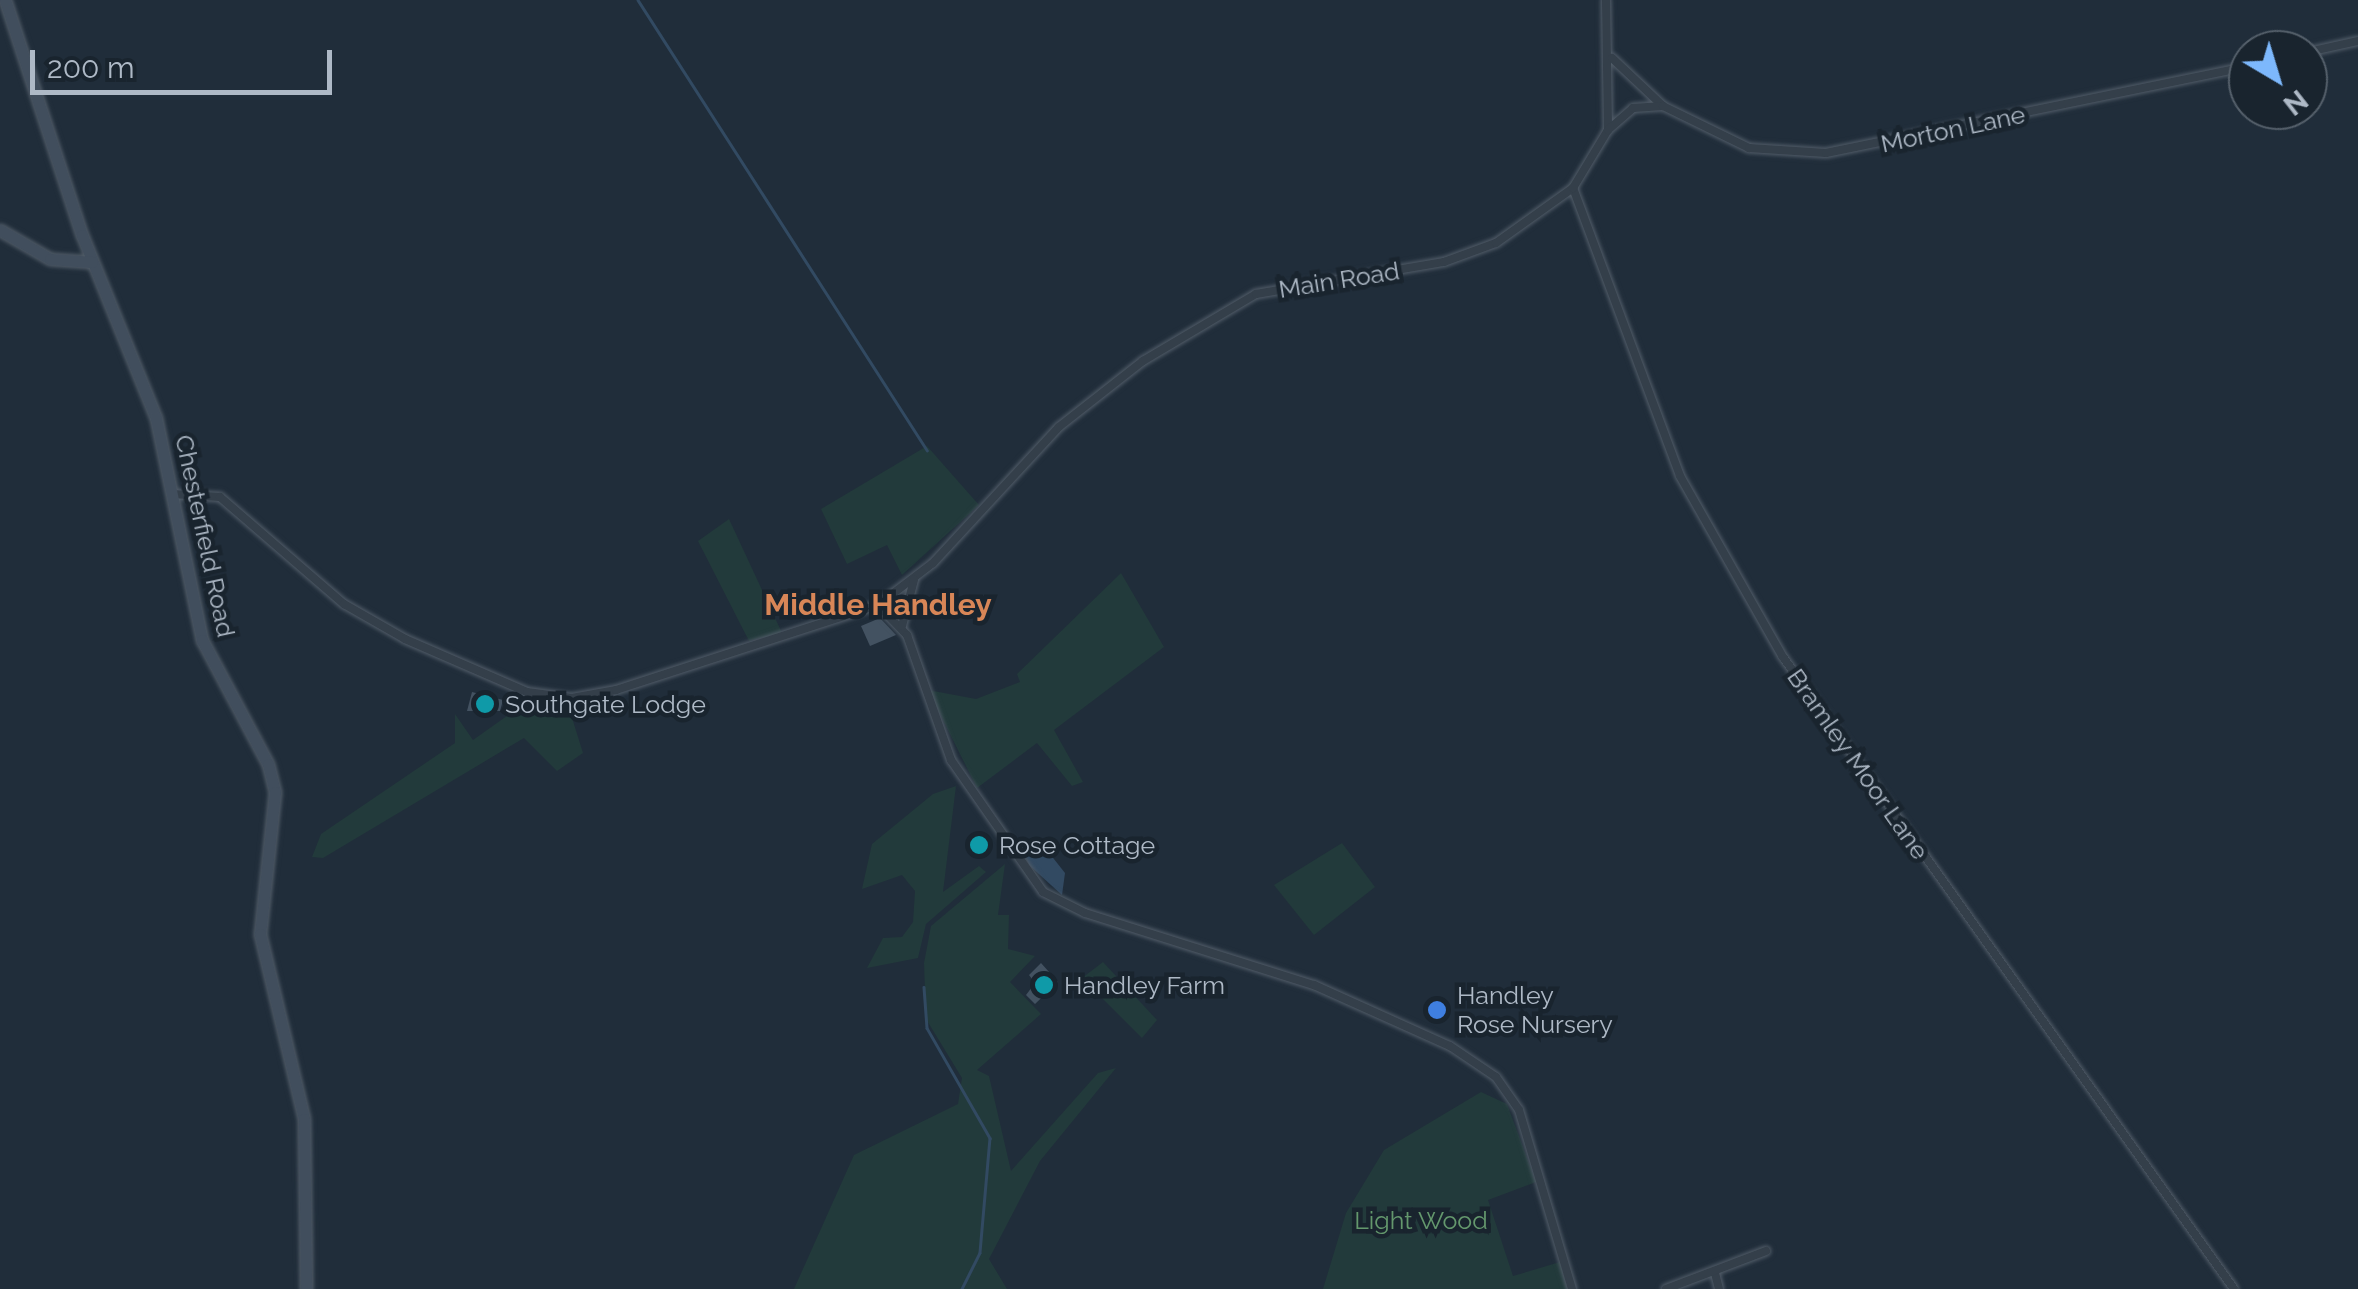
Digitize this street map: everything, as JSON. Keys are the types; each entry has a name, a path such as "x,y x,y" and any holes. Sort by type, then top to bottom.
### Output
{"main road":[{"name":"Chesterfield Road","path":"5,0 92,262 156,418 202,640 268,764 275,792 260,934 304,1119 306,1289"},
{"path":"0,230 50,259 92,262"}],"street":[{"name":"Main Road","path":"172,494 220,498 370,620 552,697 616,690 878,605 914,580 1075,412 1204,322 1297,282 1467,256 1573,188 1608,130 1612,57 1606,0"},
{"path":"2328,48 2358,42"},
{"name":"Morton Lane","path":"1612,57 1663,106 1749,148 1826,153 2228,70"},
{"path":"1608,130 1634,108 1663,106"},
{"name":"Bramley Moor Lane","path":"1573,188 1680,476 1791,670 2234,1289"},
{"path":"902,626 914,580"},
{"path":"878,605 902,626 950,760 1043,892 1084,913 1314,985 1450,1046 1496,1077 1519,1110 1572,1289"},
{"path":"1666,1289 1766,1250"},
{"path":"1714,1273 1720,1289"}],"green space":[{"path":"927,446 979,505 902,575 887,545 847,564 821,509"},
{"path":"729,519 782,633 749,641 698,541"},
{"path":"1121,573 1164,647 1054,730 1083,782 1072,786 1037,743 977,788 928,690 976,699 1020,682 1017,674"},
{"path":"528,701 568,705 583,753 557,771 524,738 323,858 312,857 321,834 455,743 455,714 473,740"},
{"path":"956,786 943,892 979,866 986,872 926,924 918,958 867,968 883,938 902,937 913,922 915,891 902,875 862,889 872,844 933,794"},
{"path":"1342,843 1375,887 1314,935 1274,885"},
{"path":"1005,864 998,915 1009,915 1008,949 1035,956 1010,982 1041,1014 977,1070 989,1076 1011,1171 1098,1073 1116,1068 1040,1161 989,1259 1007,1289 794,1289 854,1155 958,1104 962,1078 926,1019 924,963 931,926"},
{"path":"1103,962 1157,1020 1142,1038 1082,978"},
{"name":"Light Wood","path":"1481,1092 1507,1104 1536,1182 1488,1200 1513,1276 1560,1262 1567,1289 1323,1289 1346,1213 1384,1150"}],"water":[{"path":"1016,840 1050,854 1065,873 1062,895 1030,866"}],"building":[{"path":"880,618 896,635 870,646 861,626"},
{"name":"Southgate Lodge","path":"472,692 503,700 500,711 467,711"},
{"name":"Handley Farm","path":"1041,963 1058,982 1035,1004 1026,995 1035,983 1029,975"}],"waterway":[{"path":"638,0 927,450"},
{"path":"924,987 927,1028 990,1138 980,1253 962,1289"}],"place":[{"name":"Southgate Lodge","path":"485,704"},
{"name":"Rose Cottage","path":"979,845"},
{"name":"Handley Farm","path":"1044,985"},
{"name":"Handley Rose Nursery","path":"1437,1010"}],"district":[{"name":"Middle Handley","path":"878,605"}]}
